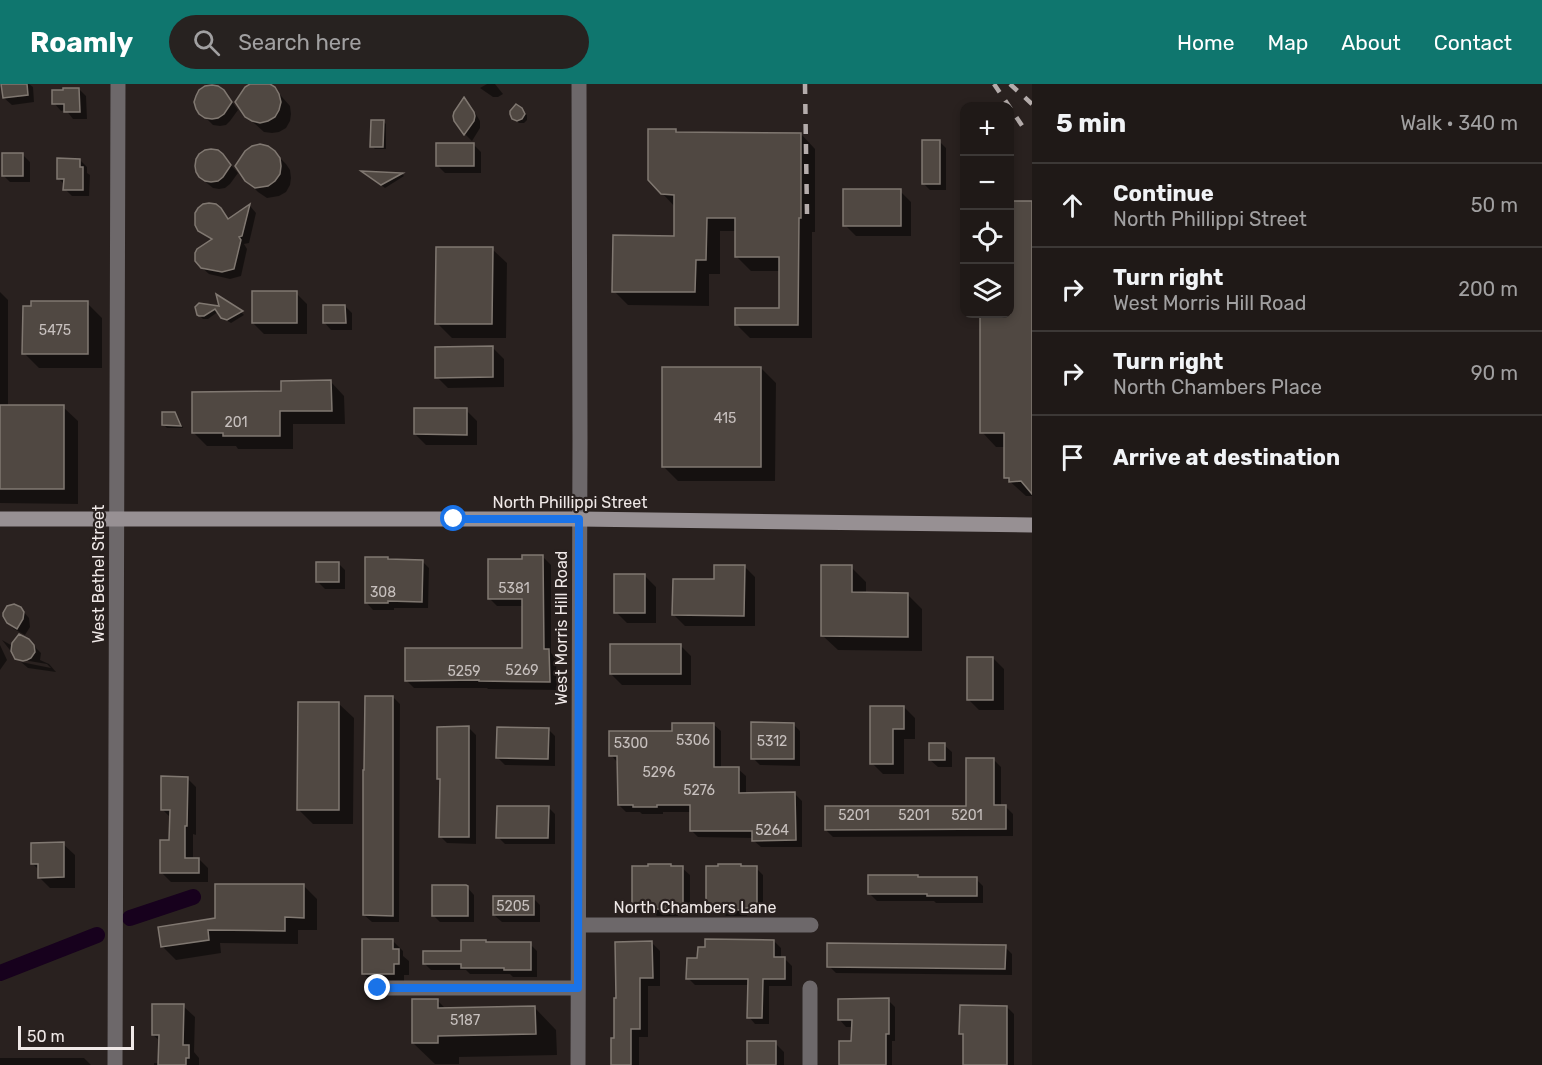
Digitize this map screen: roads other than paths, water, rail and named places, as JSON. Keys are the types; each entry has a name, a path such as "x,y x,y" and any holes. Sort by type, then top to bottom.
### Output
{"street":[{"name":"West Bethel Street","path":"115,1065 118,84"},
{"name":"West Morris Hill Road","path":"578,1065 579,84"},
{"name":"North Phillippi Street","path":"0,519 579,519 1032,525"},
{"name":"North Chambers Lane","path":"579,925 811,925"},
{"path":"378,988 578,988"},
{"path":"810,988 810,1065"}],"waterway":[{"path":"130,918 193,897"},
{"path":"0,973 97,935"}],"railway":[{"path":"805,84 807,214"},
{"path":"994,84 1023,127"},
{"path":"1010,84 1032,104"}]}
